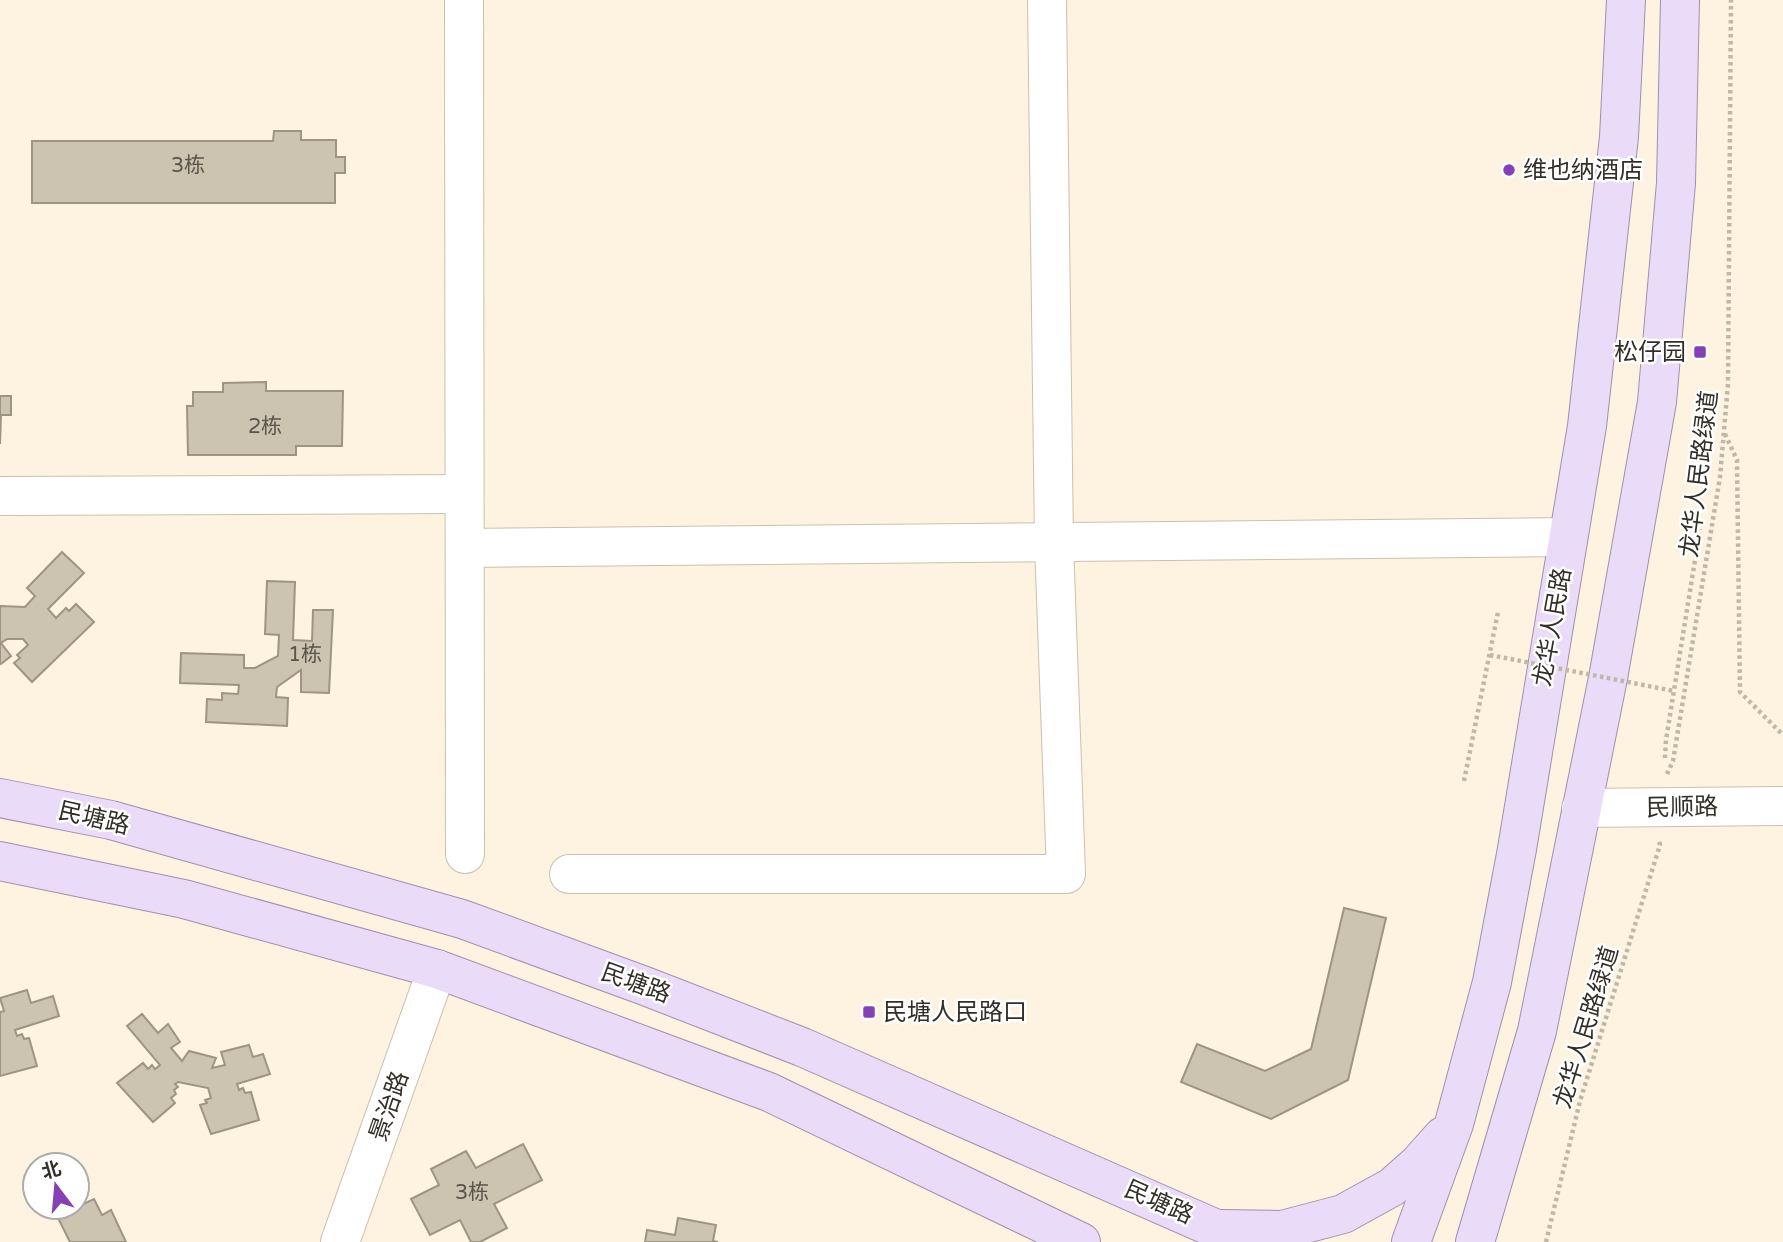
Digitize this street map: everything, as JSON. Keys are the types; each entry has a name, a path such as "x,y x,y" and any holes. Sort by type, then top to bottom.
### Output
{"main road":[{"name":"龙华人民路","path":"1412,1242 1454,1124 1494,969 1517,849 1587,426 1619,137 1626,0"},
{"path":"1475,1242 1537,1031 1608,678 1657,402 1676,183 1680,0"},
{"name":"民塘路","path":"0,798 111,820 462,919 802,1046 1233,1236"},
{"path":"0,860 184,899 437,969 769,1092 1082,1242"},
{"path":"1233,1236 1282,1230 1343,1214 1392,1187 1418,1164 1454,1124"},
{"path":"1498,1162 1506,1242"}],"street":[{"path":"464,0 465,854"},
{"path":"569,874 1066,874 1054,543 1046,0"},
{"path":"0,496 464,494"},
{"path":"465,548 1567,537"},
{"name":"民顺路","path":"1581,808 1783,806"},
{"name":"景治路","path":"341,1242 437,969"}],"path":[{"name":"龙华人民路绿道","path":"1664,779 1673,761 1720,477 1724,431 1728,384 1731,0"},
{"path":"1724,431 1737,460 1740,692 1783,735"},
{"path":"1665,758 1700,529"},
{"path":"1464,781 1498,612"},
{"path":"1490,655 1674,691"},
{"name":"龙华人民路绿道","path":"1546,1242 1580,1101 1660,845 1657,837"}],"building":[{"path":"274,131 301,131 301,140 336,140 336,157 345,157 345,173 335,173 335,203 32,203 32,141 273,141"},
{"path":"266,382 266,391 343,391 342,446 296,446 296,455 188,455 187,406 193,406 193,392 223,392 223,383"},
{"path":"0,396 11,396 11,415 1,415 0,444"},
{"path":"62,552 84,573 48,609 56,618 66,608 69,611 76,604 94,622 32,682 14,663 20,658 17,655 28,645 23,639 7,639 1,643 11,656 0,663 0,606 25,607 35,596 27,588"},
{"path":"267,581 295,582 293,640 312,641 313,610 333,610 329,693 301,692 301,670 277,687 276,697 288,698 287,726 206,722 207,699 222,700 222,693 238,694 239,685 180,683 181,653 244,655 244,668 255,668 278,656 279,635 265,634"},
{"path":"1344,908 1386,918 1348,1080 1271,1119 1181,1082 1197,1044 1265,1071 1311,1049"},
{"path":"27,990 31,1003 53,996 59,1016 15,1030 17,1036 22,1034 24,1039 29,1038 37,1066 0,1076 0,1012 4,1011 0,998"},
{"path":"142,1014 158,1033 168,1024 180,1042 171,1048 182,1061 189,1051 216,1058 212,1068 225,1065 221,1052 249,1045 253,1057 263,1054 270,1074 237,1084 239,1090 243,1088 245,1093 251,1092 259,1120 211,1134 200,1105 211,1098 208,1088 178,1082 175,1084 178,1087 174,1090 176,1094 171,1098 175,1103 153,1122 117,1083 143,1063 148,1069 152,1065 155,1069 160,1065 127,1026"},
{"path":"523,1144 542,1180 494,1204 507,1228 480,1242 471,1242 460,1220 430,1235 411,1199 439,1185 431,1169 466,1151 476,1168"},
{"path":"94,1199 102,1215 111,1210 126,1242 70,1242 60,1221 91,1221 91,1200"},
{"path":"678,1218 716,1225 713,1241 718,1242 645,1242 647,1230 675,1235"}],"place":[{"name":"维也纳酒店","path":"1509,170"},
{"name":"松仔园","path":"1700,352"},
{"name":"民塘人民路口","path":"869,1012"}]}
